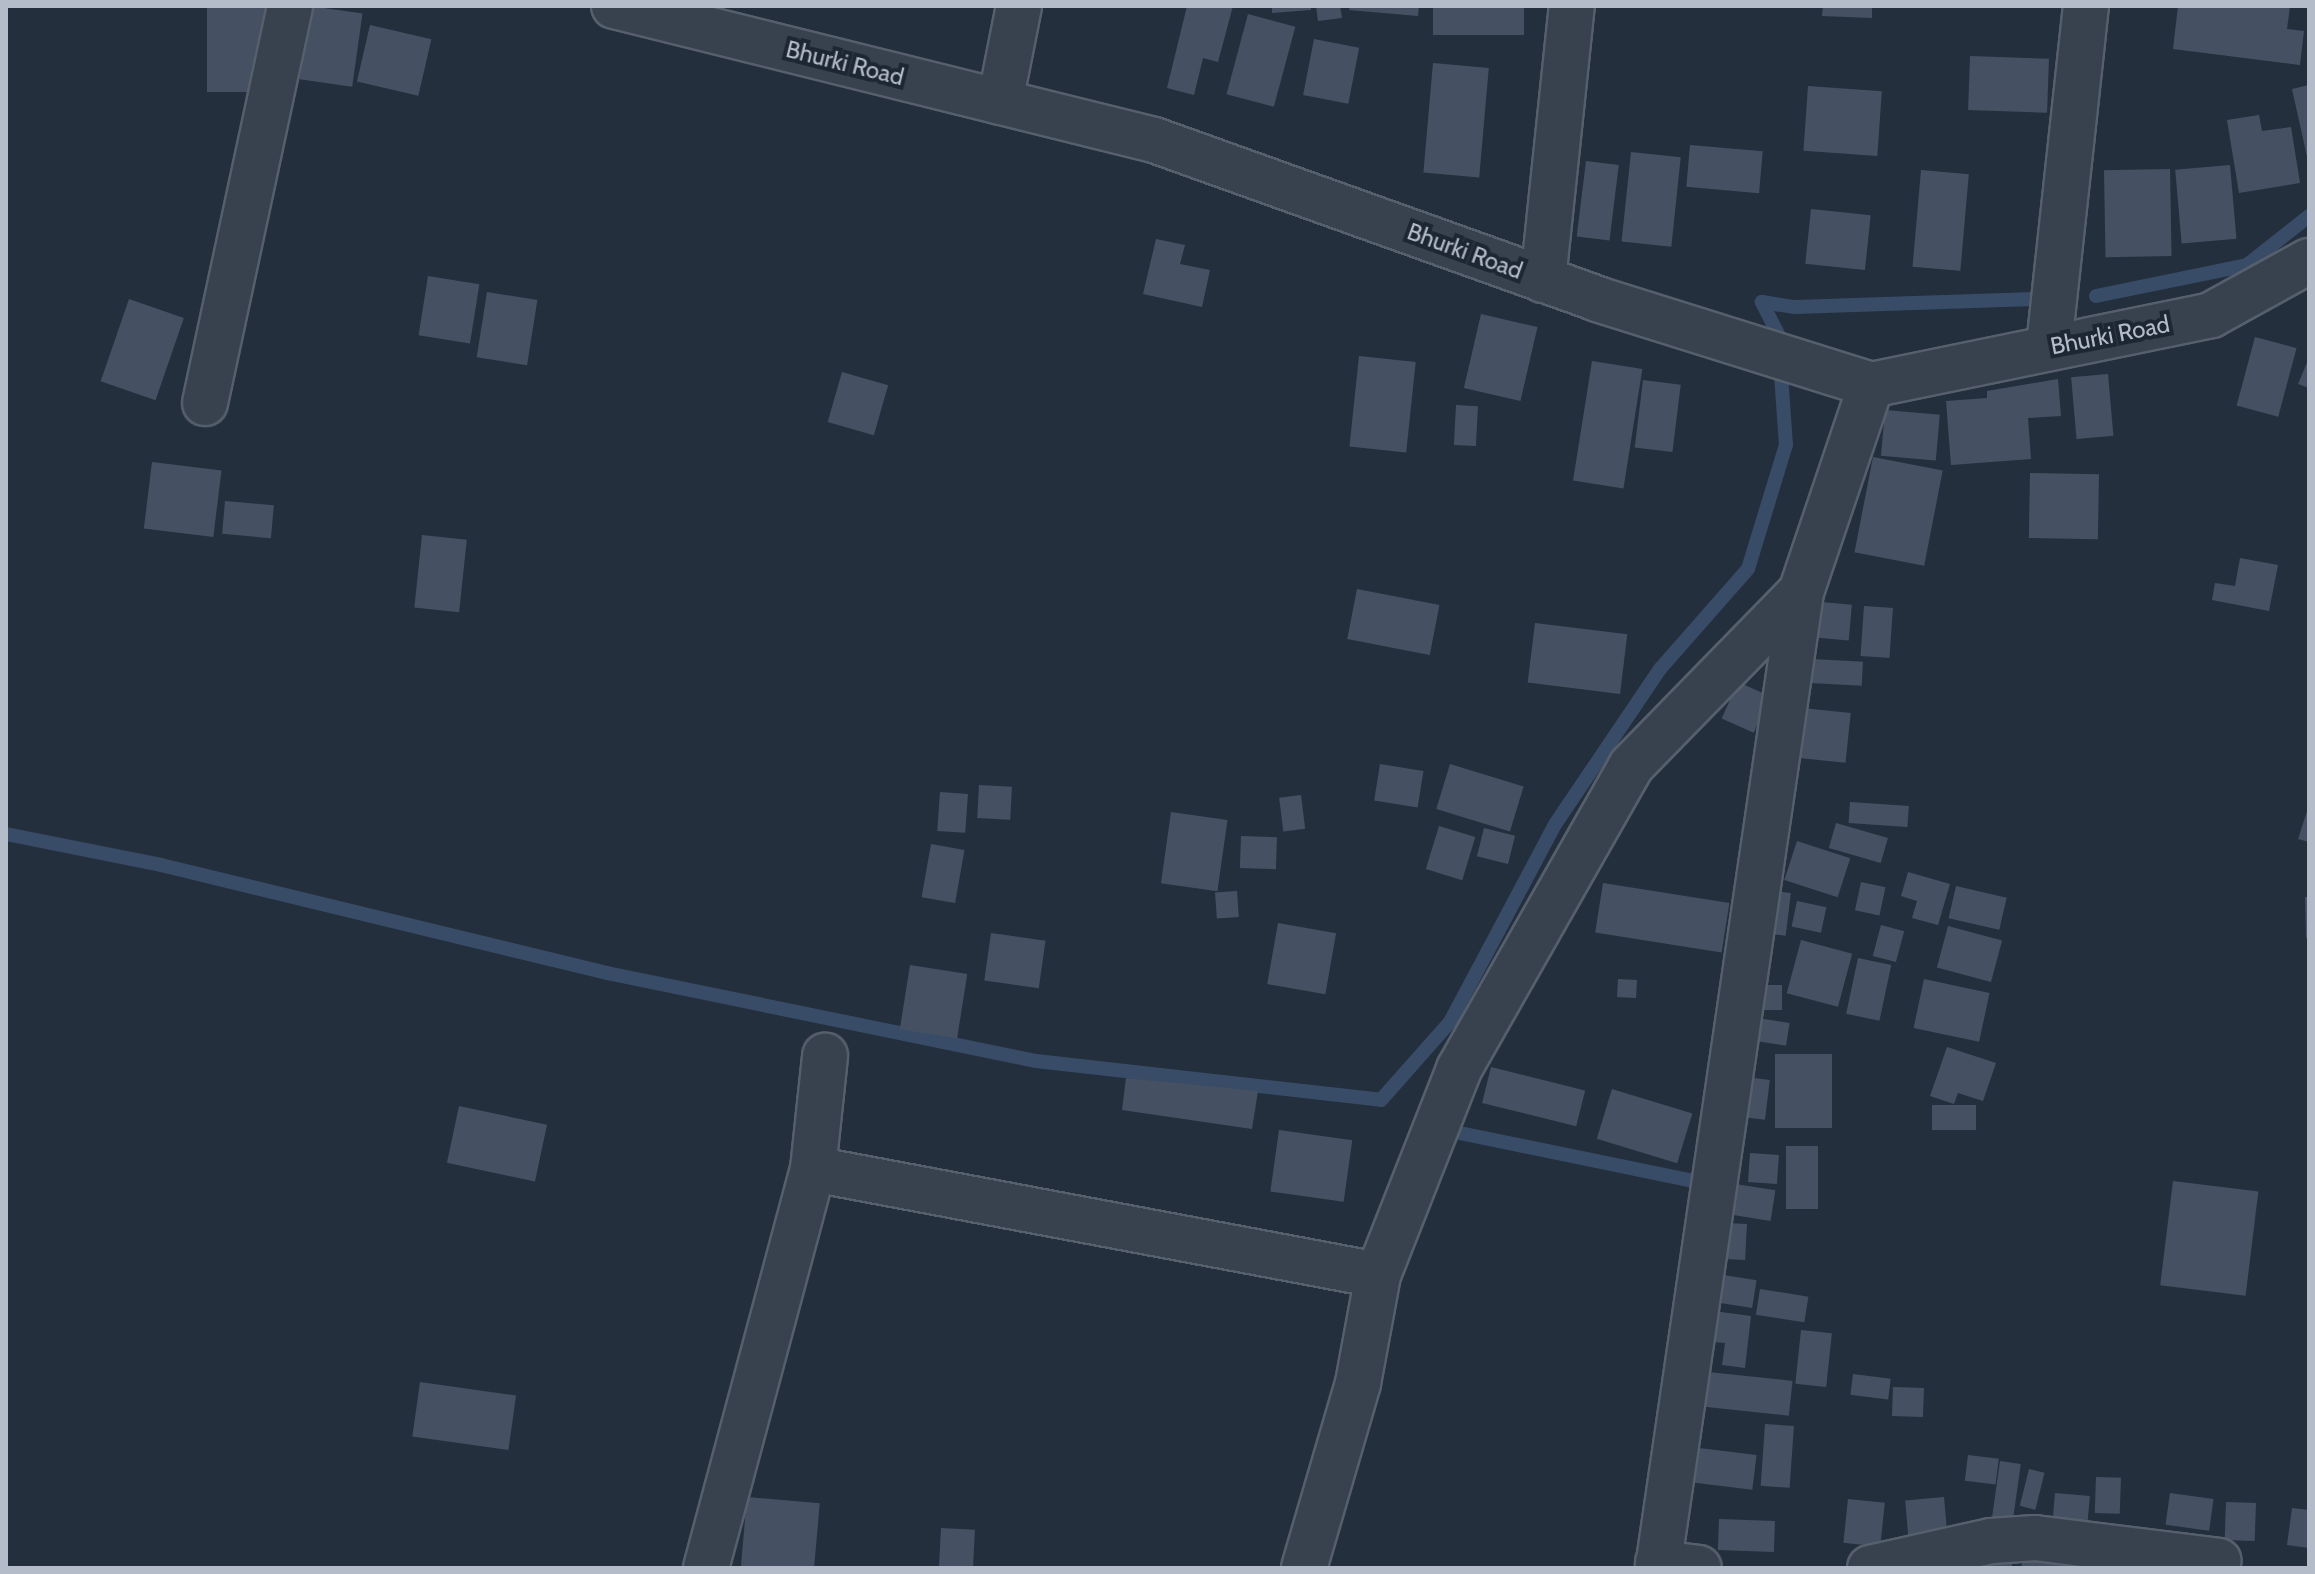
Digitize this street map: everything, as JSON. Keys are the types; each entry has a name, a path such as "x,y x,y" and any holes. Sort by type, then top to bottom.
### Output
{"street":[{"path":"205,403 290,6"},
{"name":"Bhurki Road","path":"614,6 1154,140 1543,280 1871,385 2211,315 2309,261"},
{"path":"1000,102 1019,6"},
{"path":"1543,280 1572,6"},
{"path":"2049,346 2086,6"},
{"path":"1672,1566 1801,592 1871,385"},
{"path":"1304,1568 1358,1383 1378,1275 1459,1069 1631,766 1801,592"},
{"path":"706,1568 813,1169 825,1056"},
{"path":"813,1169 1378,1275"},
{"path":"1870,1568 1991,1541 2035,1538 2219,1561"}],"building":[{"path":"207,6 265,6 265,92 207,92"},
{"path":"310,6 362,13 352,87 300,79"},
{"path":"1187,6 1233,6 1218,62 1203,58 1194,95 1167,88"},
{"path":"1272,6 1311,6 1311,10 1272,13"},
{"path":"1316,6 1340,6 1342,18 1318,21"},
{"path":"1350,6 1419,6 1418,16 1349,10"},
{"path":"1433,6 1524,6 1524,35 1433,35"},
{"path":"1823,6 1872,6 1872,18 1822,16"},
{"path":"2178,6 2290,6 2287,29 2304,31 2300,65 2173,49"},
{"path":"1248,14 1295,27 1274,107 1227,94"},
{"path":"370,25 431,39 418,96 357,82"},
{"path":"1314,39 1359,48 1348,104 1303,95"},
{"path":"1970,56 2049,59 2047,113 1968,110"},
{"path":"1433,63 1489,68 1479,177 1423,173"},
{"path":"2309,85 2309,161 2308,161 2292,89"},
{"path":"1808,86 1882,91 1877,156 1803,151"},
{"path":"2259,115 2262,131 2291,127 2300,183 2239,193 2227,120"},
{"path":"1690,145 1763,151 1759,193 1686,187"},
{"path":"1631,152 1681,157 1671,247 1622,242"},
{"path":"1586,161 1619,165 1609,240 1577,236"},
{"path":"2230,165 2236,239 2182,244 2175,170"},
{"path":"2170,169 2172,256 2106,257 2104,170"},
{"path":"1921,170 1969,174 1960,271 1913,267"},
{"path":"1811,209 1871,215 1865,270 1805,264"},
{"path":"1156,239 1185,245 1180,264 1210,270 1202,307 1143,294"},
{"path":"428,276 479,284 470,343 419,335"},
{"path":"487,292 537,300 527,365 477,357"},
{"path":"129,299 184,318 156,400 101,381"},
{"path":"1481,314 1538,327 1520,401 1464,388"},
{"path":"2255,337 2297,348 2278,417 2237,406"},
{"path":"1359,356 1416,362 1406,452 1349,447"},
{"path":"2309,358 2309,388 2298,384"},
{"path":"1592,361 1642,369 1623,488 1573,481"},
{"path":"842,372 888,385 874,435 828,422"},
{"path":"2108,374 2113,436 2077,439 2071,377"},
{"path":"2058,379 2061,416 2028,418 2031,459 1951,465 1946,401 1987,398 1987,391"},
{"path":"1643,380 1681,385 1672,452 1635,447"},
{"path":"1456,405 1478,406 1476,446 1454,445"},
{"path":"1885,410 1940,415 1936,461 1881,456"},
{"path":"1873,457 1943,471 1924,566 1854,552"},
{"path":"152,462 221,471 213,537 144,529"},
{"path":"2030,473 2099,474 2098,539 2029,538"},
{"path":"225,501 274,505 271,538 222,534"},
{"path":"422,535 467,540 459,612 414,608"},
{"path":"2240,558 2278,565 2269,611 2212,600 2215,583 2235,586"},
{"path":"1357,589 1439,605 1430,655 1347,639"},
{"path":"1810,601 1852,605 1849,641 1807,637"},
{"path":"1864,606 1893,608 1889,658 1861,656"},
{"path":"1535,623 1627,634 1620,694 1528,683"},
{"path":"1812,659 1863,662 1862,686 1811,683"},
{"path":"1738,682 1770,696 1754,733 1722,719"},
{"path":"1802,708 1851,713 1846,763 1797,758"},
{"path":"1380,764 1423,771 1418,807 1374,801"},
{"path":"1450,764 1524,787 1510,831 1436,809"},
{"path":"979,785 1012,787 1010,820 977,818"},
{"path":"940,792 968,794 965,833 937,831"},
{"path":"1301,795 1305,829 1283,831 1279,798"},
{"path":"1850,802 1909,806 1907,827 1849,823"},
{"path":"2309,805 2309,842 2298,839"},
{"path":"1171,812 1227,820 1217,891 1161,883"},
{"path":"1836,823 1888,838 1881,863 1829,848"},
{"path":"1439,826 1475,837 1462,880 1426,869"},
{"path":"1484,828 1515,836 1508,864 1477,856"},
{"path":"1241,836 1277,837 1276,869 1240,868"},
{"path":"1797,841 1850,858 1838,897 1784,880"},
{"path":"931,844 964,850 955,903 922,897"},
{"path":"1908,872 1950,884 1938,925 1912,918 1917,901 1901,896"},
{"path":"1861,882 1885,887 1879,916 1855,910"},
{"path":"1603,883 1729,903 1722,952 1595,932"},
{"path":"1956,886 2007,898 1999,930 1949,918"},
{"path":"1237,891 1239,917 1217,918 1215,893"},
{"path":"1774,891 1791,893 1786,936 1769,934"},
{"path":"2305,897 2309,897 2309,937 2306,938"},
{"path":"1797,901 1826,907 1821,933 1792,926"},
{"path":"1278,923 1336,933 1325,994 1267,984"},
{"path":"1881,925 1904,931 1896,962 1873,956"},
{"path":"1948,926 2002,940 1991,982 1937,968"},
{"path":"991,933 1045,941 1039,988 984,981"},
{"path":"1801,940 1852,954 1838,1007 1787,993"},
{"path":"1858,958 1891,965 1879,1021 1846,1014"},
{"path":"910,965 967,974 957,1038 900,1029"},
{"path":"1618,979 1637,980 1636,998 1617,997"},
{"path":"1924,979 1990,993 1979,1042 1914,1028"},
{"path":"1761,985 1782,985 1782,1010 1761,1010"},
{"path":"1758,1018 1790,1023 1786,1046 1754,1041"},
{"path":"1947,1047 1996,1063 1983,1101 1958,1093 1954,1104 1930,1096"},
{"path":"1775,1054 1832,1054 1832,1128 1775,1128"},
{"path":"1491,1067 1585,1090 1576,1126 1482,1103"},
{"path":"1745,1077 1770,1080 1765,1120 1740,1117"},
{"path":"1126,1078 1258,1091 1252,1129 1122,1110"},
{"path":"1612,1089 1692,1114 1677,1163 1597,1139"},
{"path":"1932,1105 1976,1105 1976,1130 1932,1130"},
{"path":"459,1106 547,1125 535,1181 447,1163"},
{"path":"1279,1130 1352,1140 1344,1202 1270,1191"},
{"path":"1786,1146 1818,1146 1818,1209 1786,1209"},
{"path":"1750,1153 1779,1155 1777,1184 1748,1182"},
{"path":"2173,1181 2258,1191 2246,1296 2160,1285"},
{"path":"1729,1183 1775,1190 1771,1221 1724,1214"},
{"path":"1726,1223 1747,1224 1745,1260 1724,1259"},
{"path":"1717,1274 1757,1280 1752,1308 1713,1302"},
{"path":"1760,1289 1808,1297 1804,1322 1756,1315"},
{"path":"1706,1310 1751,1316 1745,1368 1722,1365 1725,1343 1702,1341"},
{"path":"1801,1330 1832,1333 1826,1387 1795,1384"},
{"path":"1708,1372 1793,1381 1789,1416 1704,1407"},
{"path":"1853,1374 1891,1379 1888,1399 1850,1395"},
{"path":"420,1382 516,1395 508,1450 412,1436"},
{"path":"1893,1387 1924,1388 1923,1417 1892,1416"},
{"path":"1765,1424 1794,1426 1790,1488 1761,1486"},
{"path":"1699,1448 1757,1455 1752,1490 1695,1483"},
{"path":"1968,1455 1999,1459 1996,1485 1965,1481"},
{"path":"2000,1461 2021,1464 2012,1528 1991,1525"},
{"path":"2029,1469 2045,1473 2035,1510 2020,1506"},
{"path":"2096,1477 2121,1478 2120,1514 2095,1513"},
{"path":"2055,1493 2090,1496 2087,1530 2052,1527"},
{"path":"2170,1493 2214,1499 2209,1531 2166,1525"},
{"path":"747,1497 820,1503 814,1568 741,1568"},
{"path":"1944,1497 1948,1540 1909,1543 1905,1500"},
{"path":"1848,1499 1885,1503 1880,1547 1843,1543"},
{"path":"2226,1502 2256,1503 2255,1541 2225,1540"},
{"path":"2292,1508 2309,1510 2309,1548 2287,1545"},
{"path":"1719,1519 1775,1521 1774,1552 1718,1550"},
{"path":"941,1528 975,1530 973,1568 939,1568"},
{"path":"2065,1543 2067,1568 2022,1568 2020,1547"},
{"path":"1980,1560 2012,1560 2012,1568 1980,1568"}],"waterway":[{"path":"2096,296 2247,265 2309,216"},
{"path":"6,834 161,865 607,973 1036,1061 1381,1100 1450,1022 1556,823 1660,669 1748,569 1786,445 1778,334 1762,302 1795,307 2039,299"},
{"path":"1450,1131 1693,1181"}]}
